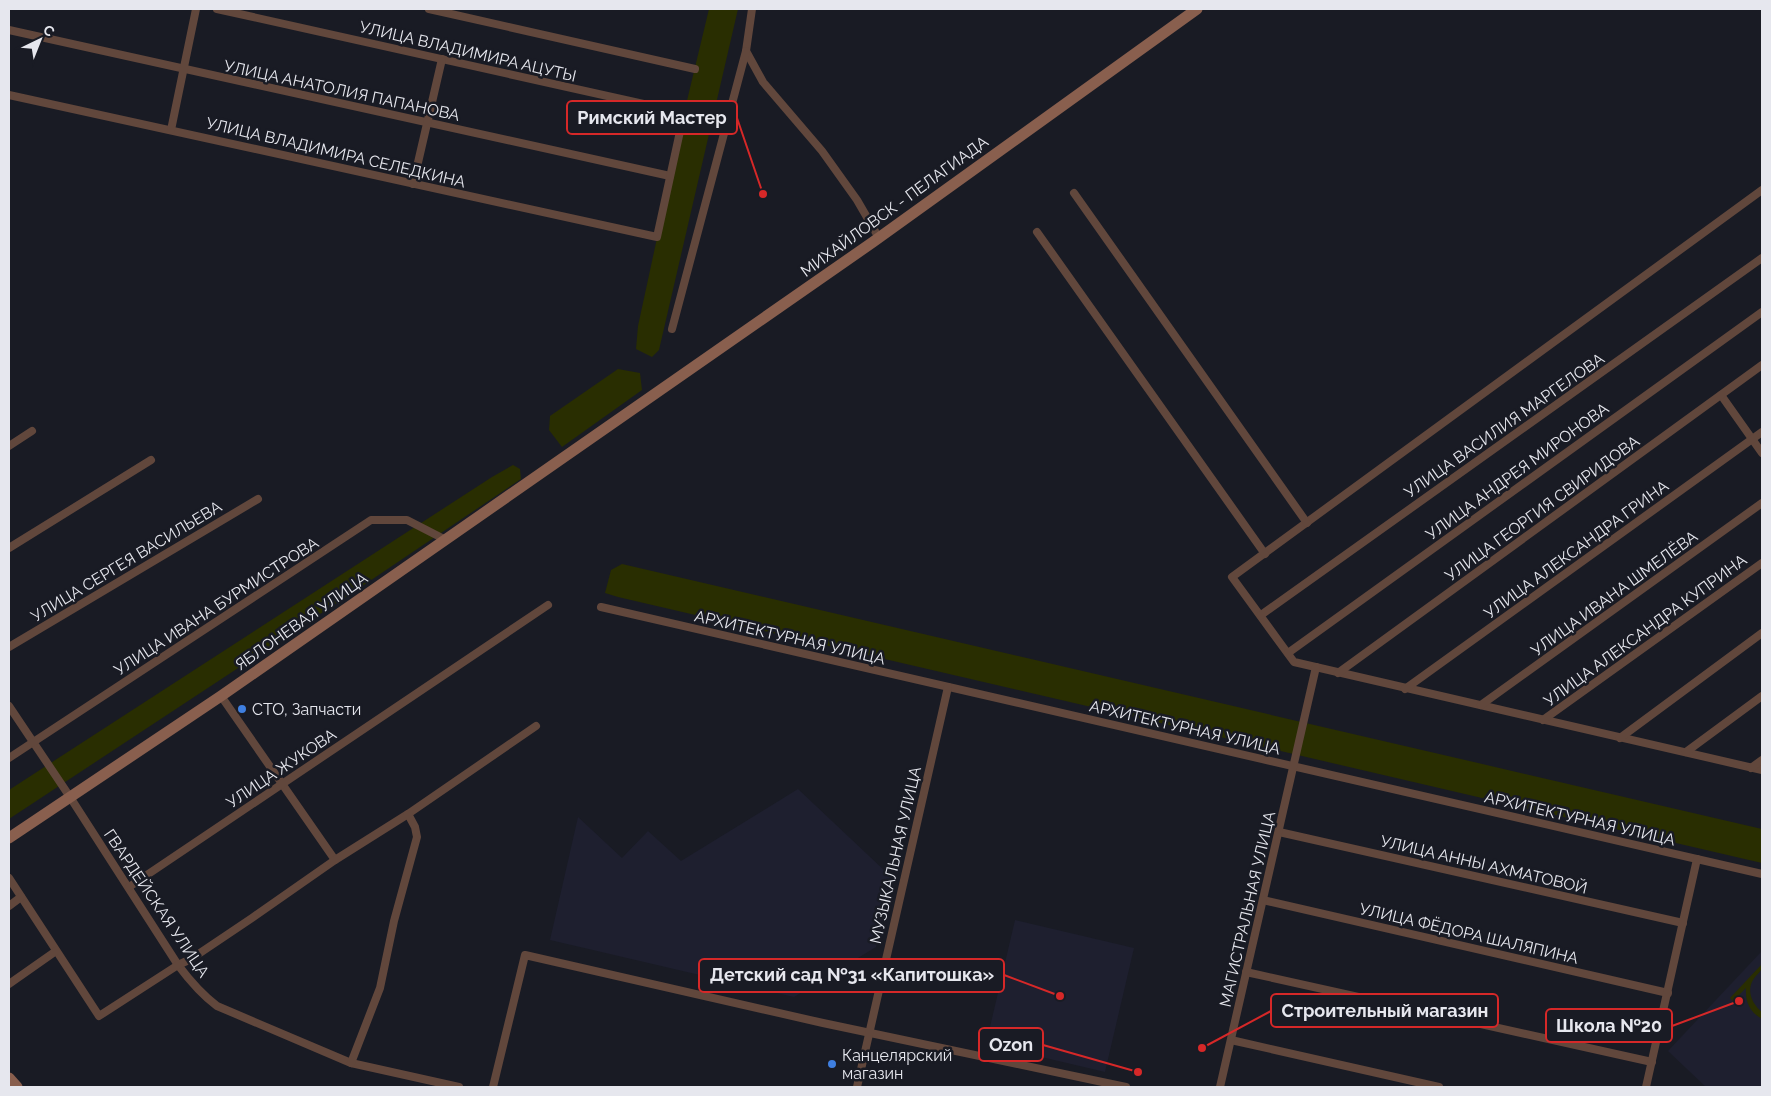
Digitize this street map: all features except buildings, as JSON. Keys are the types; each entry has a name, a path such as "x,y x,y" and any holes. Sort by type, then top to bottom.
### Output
{"street":[{"path":"172,130 196,9"},
{"name":"УЛИЦА ВЛАДИМИРА АЦУТЫ","path":"217,9 684,113 670,176"},
{"path":"429,9 695,69"},
{"path":"672,329 746,51 752,9"},
{"name":"МИХАЙЛОВСК - ПЕЛАГИАДА","path":"609,426 879,238 1197,9"},
{"name":"УЛИЦА АНАТОЛИЯ ПАПАНОВА","path":"9,30 670,176"},
{"path":"746,51 763,82 822,151 857,200 879,238"},
{"path":"413,184 442,59"},
{"name":"УЛИЦА ВЛАДИМИРА СЕЛЕДКИНА","path":"9,95 657,237 670,176"},
{"path":"1762,190 1232,577 1294,662 1762,770"},
{"path":"1074,193 1307,523"},
{"path":"1038,232 1265,554"},
{"name":"УЛИЦА ВАСИЛИЯ МАРГЕЛОВА","path":"1261,615 1762,258"},
{"name":"УЛИЦА АНДРЕЯ МИРОНОВА","path":"1288,653 1762,312"},
{"name":"УЛИЦА ГЕОРГИЯ СВИРИДОВА","path":"1338,673 1762,365"},
{"path":"1721,395 1762,452"},
{"name":"ЯБЛОНЕВАЯ УЛИЦА","path":"9,838 221,696 609,426"},
{"path":"9,446 32,431"},
{"name":"УЛИЦА АЛЕКСАНДРА ГРИНА","path":"1405,688 1762,432"},
{"path":"9,548 151,460"},
{"name":"УЛИЦА СЕРГЕЯ ВАСИЛЬЕВА","path":"9,647 258,499"},
{"name":"УЛИЦА ИВАНА ШМЕЛЁВА","path":"1481,705 1762,503"},
{"name":"УЛИЦА ИВАНА БУРМИСТРОВА","path":"9,758 371,520 407,520 446,540"},
{"name":"УЛИЦА АЛЕКСАНДРА КУПРИНА","path":"1543,720 1762,563"},
{"name":"УЛИЦА ЖУКОВА","path":"129,887 548,604"},
{"name":"АРХИТЕКТУРНАЯ УЛИЦА","path":"601,607 1762,874"},
{"path":"1620,738 1762,633"},
{"name":"МАГИСТРАЛЬНАЯ УЛИЦА","path":"1220,1087 1316,666"},
{"name":"МУЗЫКАЛЬНАЯ УЛИЦА","path":"857,1087 948,688"},
{"path":"221,696 335,860"},
{"path":"1686,752 1762,696"},
{"name":"ГВАРДЕЙСКАЯ УЛИЦА","path":"9,706 70,796 178,965 196,988 217,1006 351,1064 459,1087"},
{"path":"9,878 99,1016 178,965 190,960 335,860 408,814 536,726"},
{"path":"1751,768 1762,760"},
{"path":"351,1064 380,988 394,921 417,838 415,827 408,814"},
{"name":"УЛИЦА АННЫ АХМАТОВОЙ","path":"1279,832 1683,923"},
{"path":"1646,1087 1697,860"},
{"path":"9,906 21,897"},
{"name":"УЛИЦА ФЁДОРА ШАЛЯПИНА","path":"1263,900 1668,993"},
{"path":"9,984 56,951"},
{"path":"493,1087 525,955 869,1033 1126,1087"},
{"path":"1246,972 1652,1062"},
{"path":"1231,1040 1439,1087"},
{"path":"9,1078 17,1087"}],"shaded area":[{"path":"798,789 886,872 886,875 892,878 876,947 794,997 550,940 578,817 622,858 648,831 681,861"},
{"path":"1015,920 1134,948 1105,1072 986,1044"},
{"path":"1762,951 1762,1087 1706,1087 1668,1051"}],"green space":[{"path":"709,9 738,9 659,350 652,357 636,349 638,326 684,113"},
{"path":"618,369 640,373 642,390 562,447 549,430 550,416"},
{"path":"513,465 520,469 521,479 9,819 9,790"},
{"path":"622,564 1762,829 1762,863 605,593 611,570"},
{"path":"1762,964 1751,985 1750,994 1753,1002 1762,1012 1762,1019 1749,1006 1746,998 1746,988 1733,1001 1730,998"}],"place":[{"name":"Римский Мастер","path":"763,194"},
{"name":"СТО, Запчасти","path":"242,709"},
{"name":"Детский сад №31 «Капитошка»","path":"1060,996"},
{"name":"Школа №20","path":"1739,1001"},
{"name":"Строительный магазин","path":"1202,1048"},
{"name":"Канцелярский магазин","path":"832,1064"},
{"name":"Ozon","path":"1138,1072"}]}
